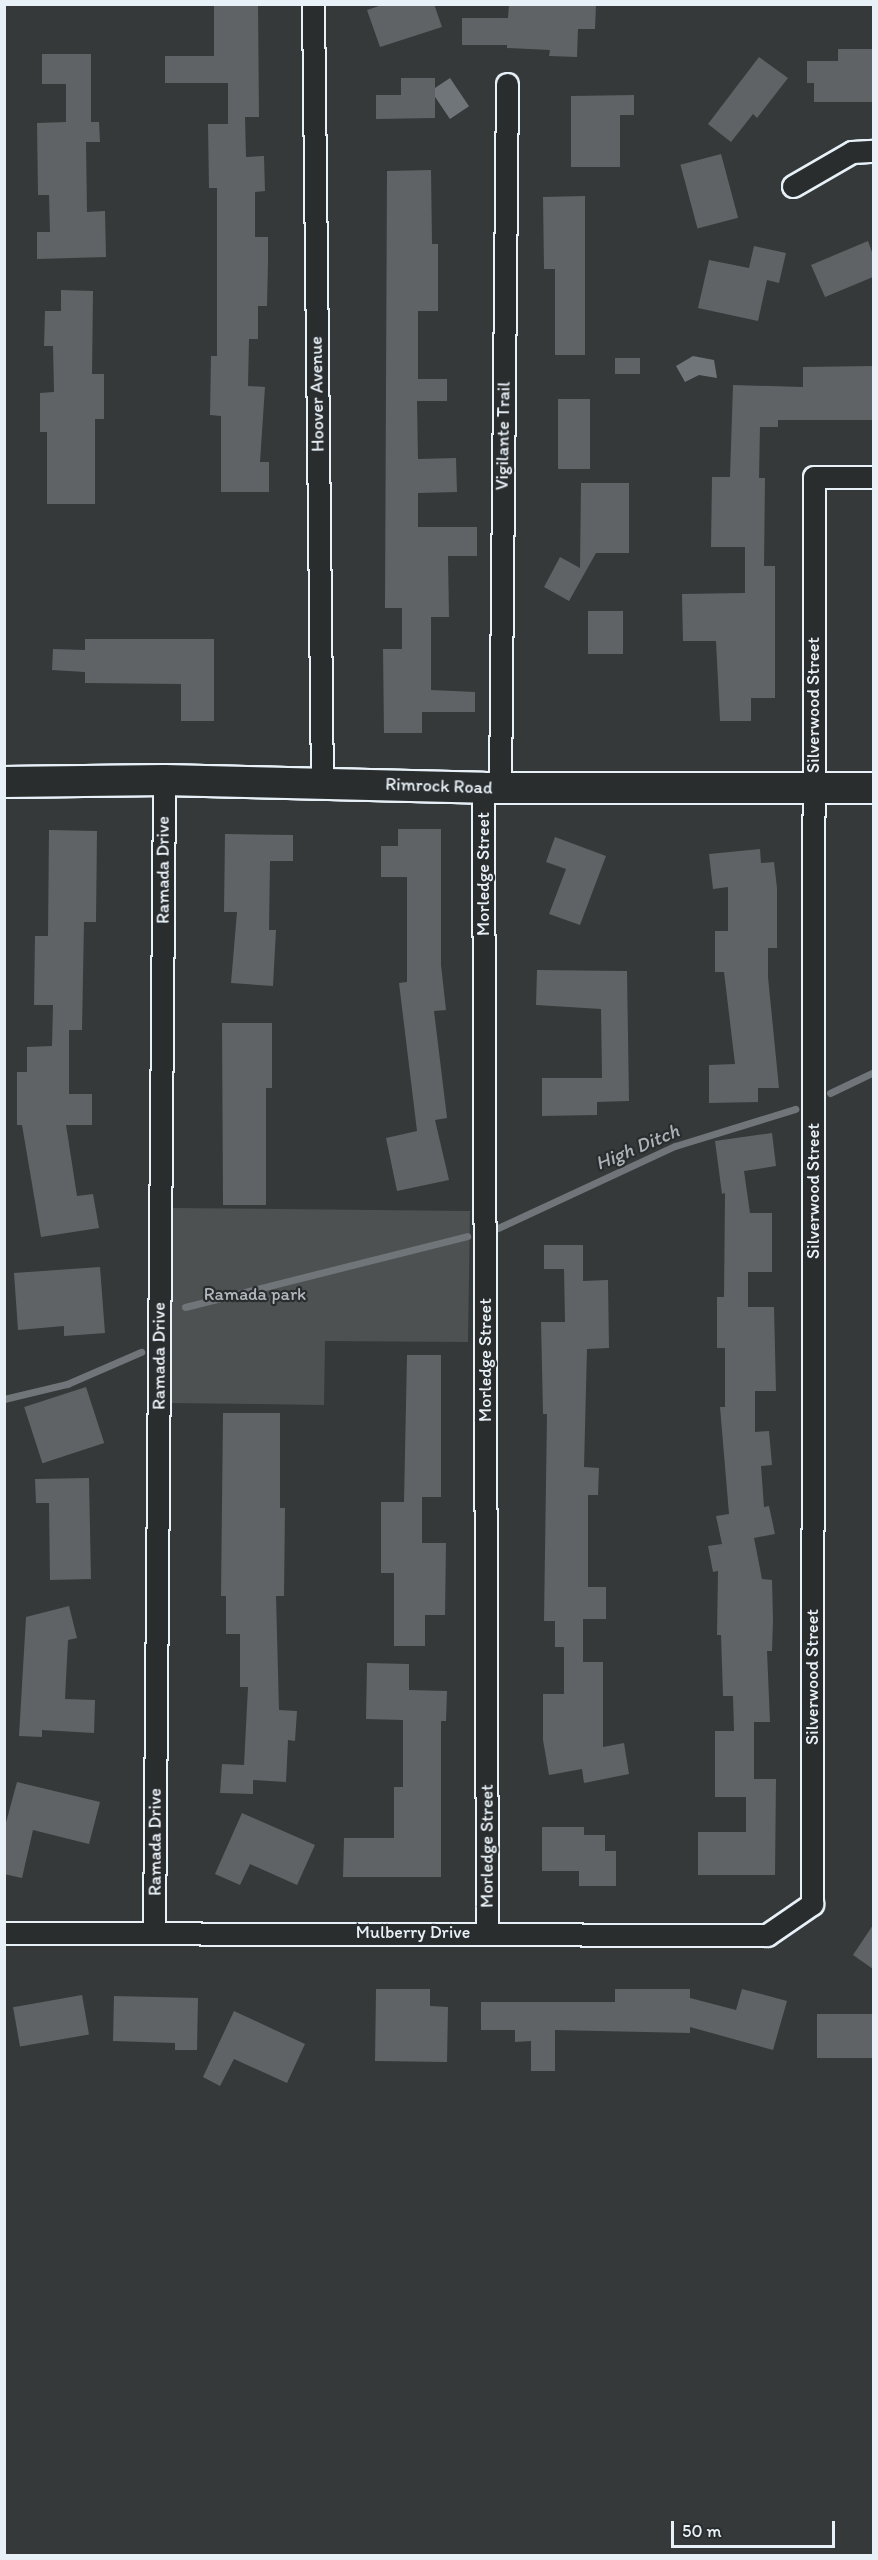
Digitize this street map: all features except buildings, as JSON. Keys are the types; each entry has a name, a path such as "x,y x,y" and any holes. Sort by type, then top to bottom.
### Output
{"main road":[{"name":"Rimrock Road","path":"4,783 164,780 492,788 873,788"}],"street":[{"name":"Hoover Avenue","path":"313,4 322,783"},
{"name":"Vigilante Trail","path":"492,788 507,84"},
{"path":"793,186 852,152 873,151"},
{"name":"Silverwood Street","path":"812,1904 813,477 873,477"},
{"name":"Ramada Drive","path":"154,1932 164,780"},
{"name":"Morledge Street","path":"487,1932 492,788"},
{"name":"Mulberry Drive","path":"4,1933 487,1932 767,1935 812,1904"}],"green space":[{"name":"Ramada park","path":"171,1208 470,1211 468,1342 325,1341 324,1405 169,1403"}],"shaded area":[{"path":"450,78 469,106 450,119 431,91"},
{"path":"693,356 714,360 717,378 699,375 685,382 676,366"}],"waterway":[{"name":"High Ditch","path":"830,1093 874,1072"},
{"name":"High Ditch","path":"498,1228 675,1146 795,1109"},
{"name":"High Ditch","path":"185,1307 467,1236"},
{"name":"High Ditch","path":"4,1399 67,1384 141,1352"}]}
